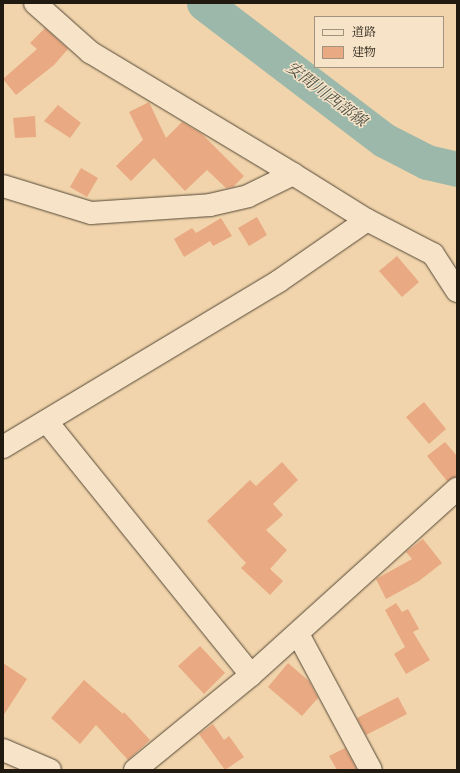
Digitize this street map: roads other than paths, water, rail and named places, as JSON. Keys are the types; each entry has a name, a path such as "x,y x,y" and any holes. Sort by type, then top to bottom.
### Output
{"street":[{"path":"35,3 90,52 367,220 433,254 457,291"},
{"path":"3,186 91,213 210,205 248,196 293,174"},
{"path":"3,446 47,422 279,281 367,220"},
{"path":"47,422 251,675"},
{"path":"134,770 251,675 457,489"},
{"path":"298,634 371,770"},
{"path":"3,750 50,770"}],"waterway":[{"name":"安間川西部線","path":"204,3 384,140 427,162 457,169"}]}
